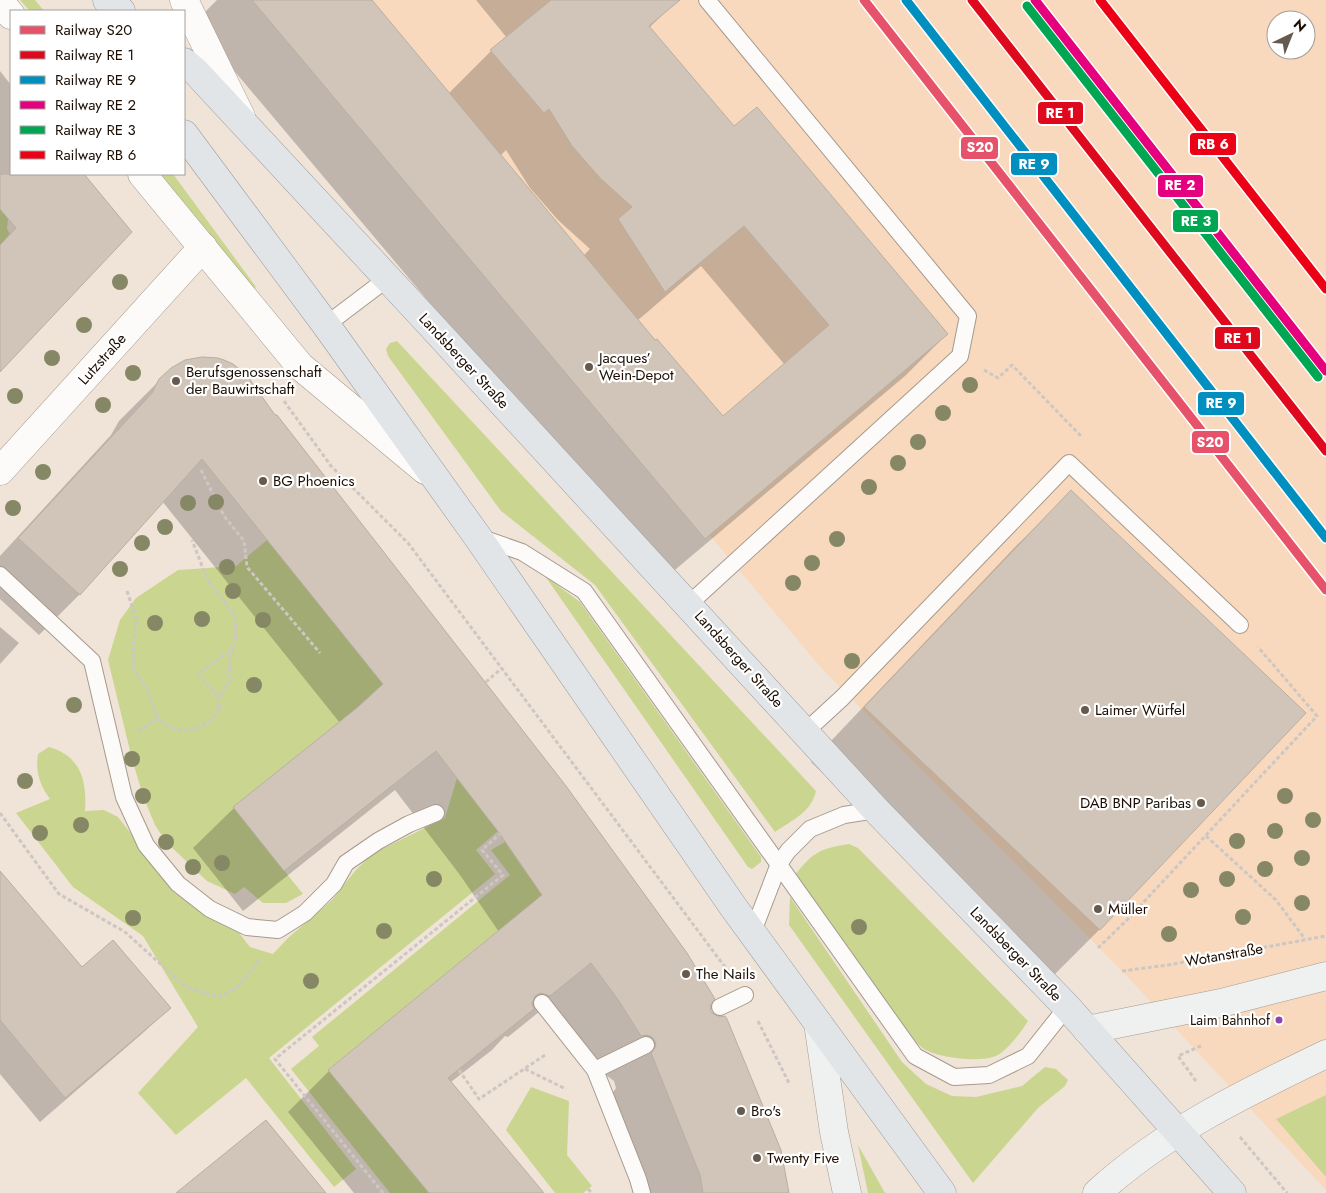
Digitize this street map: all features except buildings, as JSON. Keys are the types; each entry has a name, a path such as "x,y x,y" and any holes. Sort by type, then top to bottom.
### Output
{"main road":[{"path":"107,0 120,10"},
{"name":"Landsberger Straße","path":"185,63 195,71 388,278 876,810 1066,1007 1232,1193"},
{"path":"185,135 326,325 477,536 752,934 942,1193"},
{"path":"1087,1030 1221,1003 1326,976"},
{"path":"818,1023 834,1132 847,1193"},
{"path":"1097,1193 1120,1172 1177,1132 1217,1108 1326,1054"}],"street":[{"name":"Landsberger Straße","path":"184,0 245,125"},
{"path":"0,2 10,14"},
{"path":"143,175 300,366 436,479"},
{"name":"Lutzstraße","path":"0,472 203,247"}],"lane":[{"path":"689,604 960,356 968,316 707,0"},
{"path":"326,325 388,278"},
{"path":"805,732 842,698 1069,463 1240,625"},
{"path":"477,536 522,552 584,591 915,1056 954,1077 989,1075 1028,1056 1066,1007"},
{"path":"0,576 92,661 124,797 146,845 178,884 210,909 248,927 278,930 305,913 334,884 346,863 378,841 408,824 436,813"},
{"path":"752,934 779,864 788,851 810,829 844,815 876,810"},
{"path":"720,1007 746,995"},
{"path":"542,1003 595,1070 642,1193"},
{"path":"595,1070 646,1045"}],"path":[{"path":"960,356 998,378 1012,365 1088,443 1069,463"},
{"path":"282,398 331,466 408,543 746,995 792,1093"},
{"path":"202,470 224,516 244,541 247,566 320,652"},
{"path":"192,540 207,579 235,616 236,640 230,657 230,682 218,697"},
{"path":"128,591 137,621 133,645 134,670 148,691 158,719 165,725 188,732 199,729 214,717 220,708 218,697 198,674 233,648"},
{"path":"1098,948 1206,836 1317,716 1240,625"},
{"path":"486,682 502,668"},
{"path":"111,747 158,719"},
{"path":"0,812 59,894 125,932 186,987 218,997 236,988 256,966 265,928"},
{"path":"383,1193 275,1059 502,875 482,850 500,834"},
{"path":"1206,836 1276,900 1306,940"},
{"name":"Wotanstraße","path":"1122,971 1168,965 1326,936"},
{"path":"459,1070 479,1099 570,1038"},
{"path":"1178,1056 1206,1044"},
{"path":"524,1069 566,1088"},
{"path":"588,1188 592,1193"}],"shaded area":[{"path":"260,0 1326,0 1326,1190 1122,971 823,670"}],"green space":[{"path":"20,0 35,0 43,10 29,10"},
{"path":"161,175 174,175 256,287 252,290"},
{"path":"0,209 8,219 7,229 10,234 0,245"},
{"path":"397,341 816,791 810,805 800,815 775,832 595,585 501,511 388,356 386,349 390,343"},
{"path":"267,540 383,684 358,707 233,807 303,894 286,903 263,903 244,887 235,894 207,881 166,842 155,825 143,796 108,660 120,620 136,598 178,570 236,566"},
{"path":"545,576 580,602 761,857 761,862 752,869 748,867"},
{"path":"49,747 60,751 68,757 80,771 85,790 85,811 104,810 118,817 178,894 236,929 250,947 273,954 288,938 332,900 355,871 372,854 445,818 457,778 498,831 476,850 495,874 269,1058 356,1169 334,1187 246,1078 176,1135 138,1093 198,1027 143,936 73,887 16,813 50,799 43,789 37,767 38,754"},
{"path":"505,842 542,895 330,1068 430,1193 390,1193 291,1069 319,1046 312,1037 510,875 491,850"},
{"path":"849,844 858,848 1028,1021 1003,1052 993,1057 977,1059 948,1057 924,1049 909,1036 793,877 816,853"},
{"path":"790,897 902,1062 926,1084 952,1096 976,1097 1022,1086 1045,1067 1056,1069 1068,1080 1065,1086 1038,1108 973,1183 789,925"},
{"path":"531,1087 569,1101 567,1155 592,1186 583,1193 555,1193 506,1130"},
{"path":"1326,1095 1326,1177 1276,1119"},
{"path":"858,1145 885,1193 868,1193"}],"rail line":[{"name":"S20","path":"864,0 1326,590"}],"transit line":[{"path":"906,0 1326,538"},
{"path":"972,0 1326,451"},
{"path":"1035,0 1326,371"},
{"path":"1100,0 1326,289"},
{"path":"1027,6 1318,377"}],"place":[{"name":"Jacques’ Wein-Depot","path":"589,367"},
{"name":"Berufsgenossenschaft der Bauwirtschaft","path":"176,381"},
{"name":"BG Phoenics","path":"263,481"},
{"name":"Laimer Würfel","path":"1085,710"},
{"name":"DAB BNP Paribas","path":"1201,803"},
{"name":"Müller","path":"1098,909"},
{"name":"The Nails","path":"686,974"},
{"name":"Laim Bahnhof","path":"1279,1020"},
{"name":"Bro's","path":"741,1111"},
{"name":"Twenty Five","path":"757,1158"}]}
